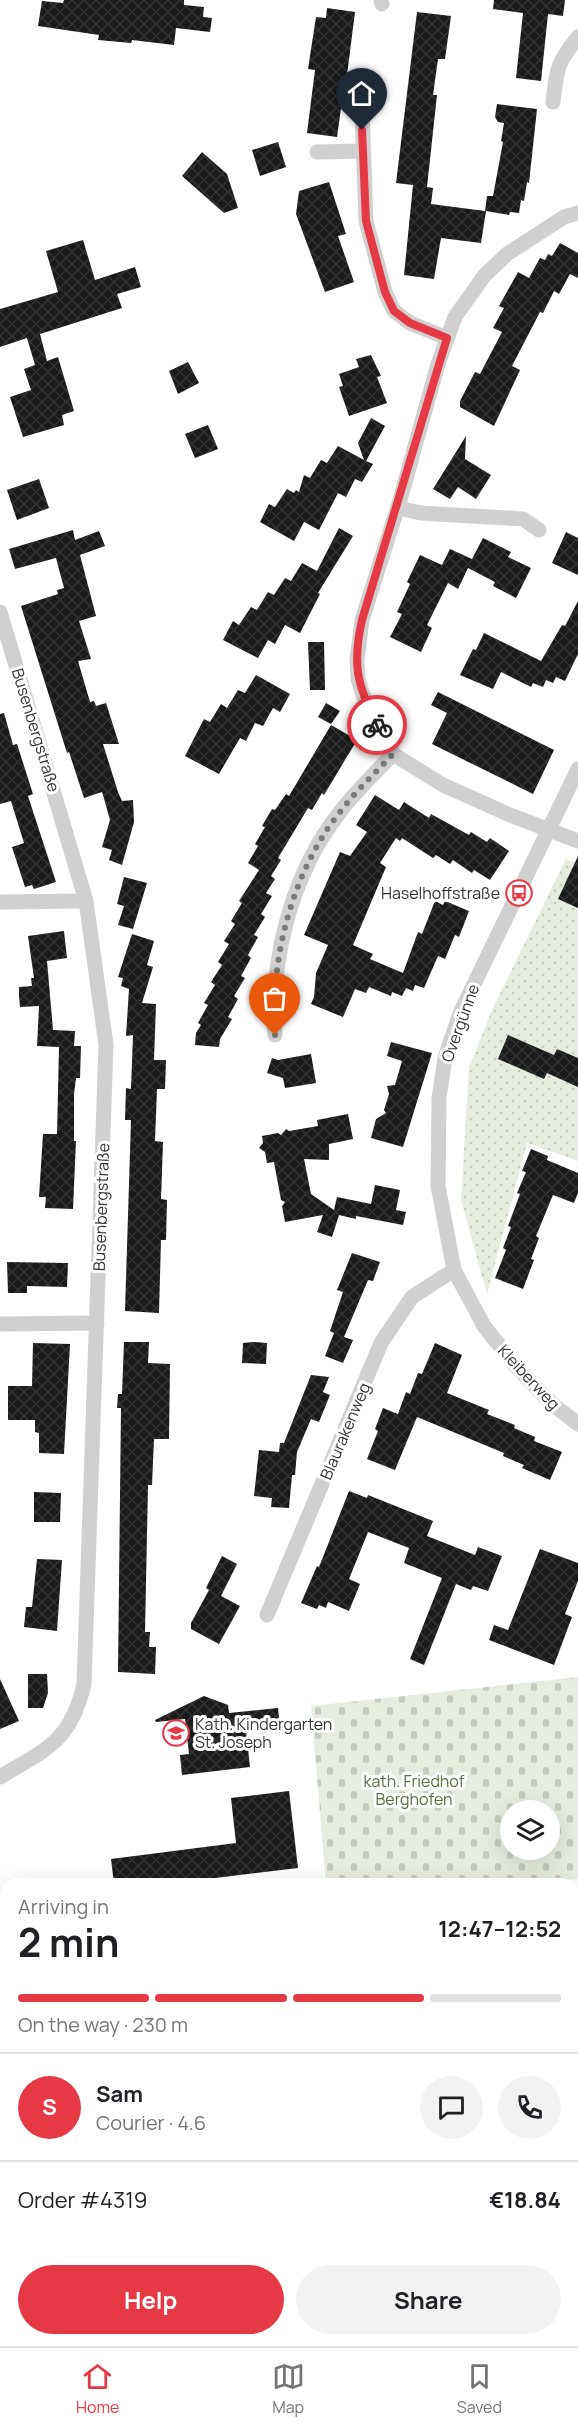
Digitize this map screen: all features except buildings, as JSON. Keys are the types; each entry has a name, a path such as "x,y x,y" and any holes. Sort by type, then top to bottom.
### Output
{"street":[{"path":"553,102 558,67 564,54 578,37"},
{"path":"362,109 366,221 385,292 394,311 410,323 447,338"},
{"path":"317,152 362,151"},
{"path":"578,213 564,217 507,254 484,276 455,317 362,620 357,660 358,679 363,695 393,754 443,785 510,815 550,828 578,841"},
{"path":"398,508 421,513 523,519 539,530"},
{"name":"Busenbergstraße","path":"0,612 86,901 106,1045 84,1684 78,1708 69,1728 52,1746 0,1777"},
{"path":"275,1035 273,1001 278,954 289,912 306,871 319,844 339,813 393,754"},
{"name":"Overgünne","path":"484,1326 454,1270 438,1186 439,1098 445,1058 460,1013 578,769"},
{"path":"0,902 86,901"},
{"name":"Blaurakenweg","path":"267,1615 381,1343 412,1297 454,1270"},
{"path":"0,1324 97,1323"},
{"name":"Kleiberweg","path":"484,1326 514,1365 551,1403 578,1424"}],"green space":[{"path":"566,859 578,864 578,1161 527,1143 487,1294 461,1200 469,1067 492,1010"},
{"name":"kath. Friedhof Berghofen","path":"578,1677 578,1878 325,1878 311,1706"}],"way so far":[{"path":"275,1035 273,1001 278,954 289,912 306,871 329,828 339,813 393,754 377,725"}],"place":[{"name":"Haselhoffstraße","path":"519,893"},
{"name":"Kath. Kindergarten St. Joseph","path":"176,1733"}],"route":[{"path":"362,130 366,221 385,292 394,311 410,323 447,338 362,620 358,642 358,679 377,725"}]}
